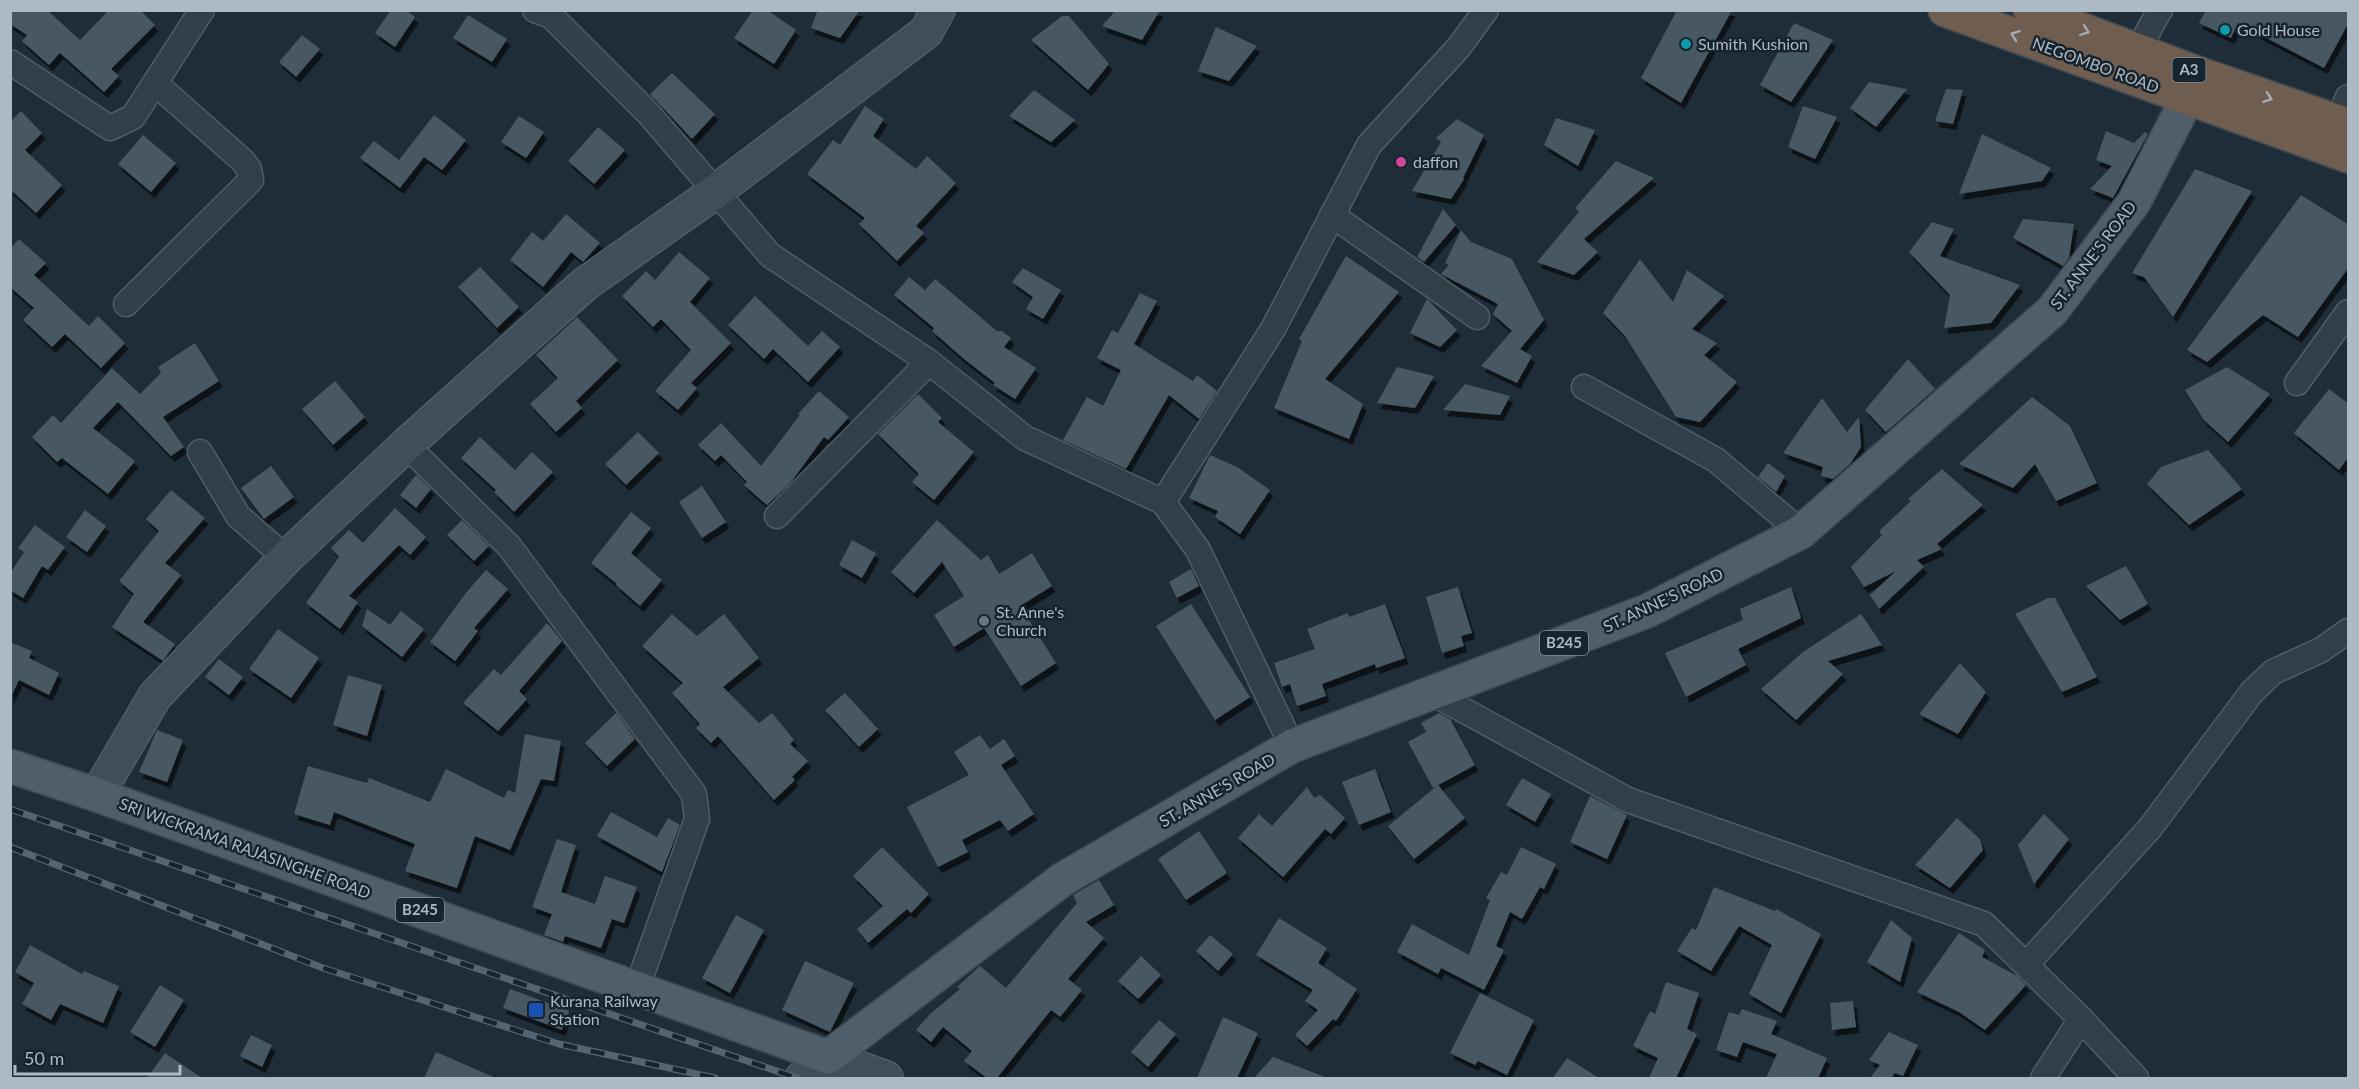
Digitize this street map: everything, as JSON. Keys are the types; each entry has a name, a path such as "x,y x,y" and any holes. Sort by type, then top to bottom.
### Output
{"highway":[{"name":"NEGOMBO ROAD","path":"1945,10 2194,86 2345,115"},
{"name":"NEGOMBO ROAD","path":"2030,10 2137,51 2194,86 2349,156"}],"main road":[{"name":"ST. ANNE'S ROAD","path":"828,1057 1063,879 1292,746 1434,694 1647,611 1801,532 2052,311 2134,202 2194,86"},
{"name":"SRI WICKRAMA RAJASINGHE ROAD","path":"10,766 97,795 828,1057"}],"street":[{"path":"10,62 110,128 133,117 202,10"},
{"path":"535,10 550,16 649,114 770,255 929,362 1025,438 1163,502 1198,550 1292,746"},
{"path":"97,795 155,696 286,558 406,444 585,284 715,192 926,32 938,10"},
{"path":"1163,502 1273,329 1369,145 1459,47 1486,10"},
{"path":"2137,51 2160,10"},
{"path":"126,304 251,180 249,169 243,161 155,83"},
{"path":"1332,215 1477,317"},
{"path":"2297,382 2349,312"},
{"path":"777,516 929,362"},
{"path":"1584,387 1716,460 1801,532"},
{"path":"406,444 509,546 694,794 697,819 637,988"},
{"path":"200,452 238,516 286,558"},
{"path":"2026,965 2151,828 2252,692 2272,672 2321,650 2349,631"},
{"path":"1434,694 1628,800 1984,924 2136,1078"},
{"path":"2043,1078 2081,1020"},
{"path":"802,1078 828,1057"},
{"name":"SRI WICKRAMA RAJASINGHE ROAD","path":"828,1057 886,1078"}],"building":[{"path":"10,10 47,10 80,40 109,10 140,10 155,25 111,69 119,76 104,92 60,53 49,65 22,41 27,35 10,24"},
{"path":"391,10 406,10 415,17 395,47 375,33"},
{"path":"753,10 767,10 796,30 774,64 734,38"},
{"path":"818,10 860,10 840,38 811,28"},
{"path":"1116,10 1160,10 1142,40 1102,26"},
{"name":"Sumith Kushion","path":"1677,10 1732,10 1681,103 1641,78"},
{"path":"2206,10 2349,10 2349,22 2324,68 2238,23 2231,38 2199,23"},
{"path":"468,15 507,39 492,62 453,38"},
{"path":"1062,16 1069,16 1109,64 1088,90 1031,40"},
{"path":"1794,23 1833,40 1791,102 1760,85"},
{"path":"1216,27 1257,46 1229,81 1198,71"},
{"path":"302,35 320,49 296,77 279,62"},
{"path":"672,73 715,114 692,139 650,94"},
{"path":"1869,82 1907,89 1876,127 1850,108"},
{"path":"1946,89 1963,90 1953,124 1935,121"},
{"path":"1034,90 1075,120 1051,142 1009,116"},
{"path":"865,106 884,119 873,136 916,169 927,156 956,183 916,226 924,233 897,261 859,224 865,218 807,174 833,140 840,145"},
{"path":"1803,106 1837,117 1815,159 1788,147"},
{"path":"21,111 42,133 25,150 62,185 36,213 10,189 10,122"},
{"path":"434,115 466,140 442,170 424,157 400,188 360,158 374,141 399,160"},
{"path":"519,116 544,132 526,158 501,142"},
{"path":"1556,118 1595,130 1578,166 1544,145"},
{"path":"1457,119 1484,135 1464,179 1451,199 1412,191 1441,142 1436,138"},
{"path":"598,127 625,150 594,184 568,161"},
{"path":"2106,131 2134,143 2145,132 2148,134 2113,198 2090,189 2112,166 2096,160"},
{"path":"1982,134 2051,168 2042,181 1959,194"},
{"path":"143,135 176,163 151,192 118,164"},
{"path":"1616,161 1654,178 1584,239 1598,252 1574,275 1537,262 1579,212 1575,208"},
{"path":"2195,169 2252,191 2173,317 2144,277 2132,273"},
{"path":"2301,195 2349,225 2349,267 2298,337 2263,315 2207,362 2187,350"},
{"path":"1443,209 1456,225 1424,262 1417,257"},
{"path":"566,214 600,243 583,262 571,252 543,287 510,260 532,232 543,241"},
{"path":"2023,219 2074,224 2069,258 2063,266 2013,238"},
{"path":"1932,222 1954,229 1940,256 2020,285 1991,323 1944,328 1950,295 1909,252"},
{"path":"1461,230 1471,242 1512,259 1544,320 1520,349 1532,356 1517,383 1481,366 1512,331 1493,314 1498,304 1441,274 1449,265 1445,263"},
{"path":"19,239 46,263 34,275 89,326 98,316 125,343 101,368 65,334 52,347 23,320 34,308 10,287 10,249"},
{"path":"679,252 710,278 690,302 731,343 691,383 697,388 678,410 655,391 691,350 661,319 653,327 622,296 646,271 655,280"},
{"path":"1346,256 1399,292 1325,379 1363,404 1349,439 1274,408 1302,341 1299,339"},
{"path":"1640,259 1673,302 1687,270 1724,296 1692,329 1717,343 1704,355 1737,382 1700,422 1676,417 1625,336 1603,313"},
{"path":"480,267 519,307 497,328 458,287"},
{"path":"1023,268 1061,290 1043,319 1026,309 1033,297 1012,282"},
{"path":"909,277 925,290 935,279 997,331 1002,331 1011,338 1004,347 1036,368 1015,399 993,385 995,383 964,359 932,331 934,328 894,295"},
{"path":"1140,293 1157,301 1134,344 1193,381 1197,375 1217,391 1199,419 1169,395 1126,469 1063,440 1087,397 1103,406 1121,370 1097,358 1112,330 1118,333"},
{"path":"755,296 808,346 822,331 840,347 808,382 773,349 764,359 728,325"},
{"path":"1427,299 1457,330 1440,347 1410,333"},
{"path":"577,317 618,360 576,401 582,408 556,432 530,404 558,378 536,355"},
{"path":"195,343 219,381 163,417 184,447 171,456 118,402 93,428 135,461 108,494 62,458 57,462 32,437 53,415 61,423 112,368 140,394 161,373 158,367"},
{"path":"1908,359 1935,389 1886,432 1865,410"},
{"path":"1397,367 1434,376 1415,408 1377,403"},
{"path":"2227,367 2270,394 2228,442 2204,420 2185,390"},
{"path":"335,381 365,417 333,445 302,409"},
{"path":"1465,384 1510,396 1500,415 1443,410"},
{"path":"2329,389 2349,404 2349,456 2339,470 2294,433"},
{"path":"819,391 849,417 828,440 824,437 791,482 767,505 744,485 747,482 721,455 715,461 698,445 721,423 761,466 800,415 798,414"},
{"path":"918,394 942,418 938,422 974,452 934,500 912,482 919,474 878,434"},
{"path":"2032,397 2070,426 2097,483 2056,501 2035,464 2013,488 1959,464"},
{"path":"1822,398 1847,432 1859,417 1861,447 1850,464 1833,479 1821,476 1823,467 1783,453"},
{"path":"638,432 659,453 626,485 605,464"},
{"path":"480,437 515,470 532,452 553,472 514,512 494,492 496,490 461,458"},
{"path":"2208,450 2242,489 2189,525 2147,484 2161,467"},
{"path":"1210,455 1237,467 1270,490 1240,534 1215,517 1218,511 1189,498"},
{"path":"1768,463 1785,476 1776,492 1758,477"},
{"path":"271,466 294,497 264,519 241,488"},
{"path":"1942,469 1983,505 1937,544 1942,549 1917,560 1924,567 1879,609 1870,595 1896,571 1864,587 1851,567 1882,535 1879,531 1911,501 1908,499"},
{"path":"416,475 431,489 416,508 400,495"},
{"path":"702,486 726,522 702,538 679,502"},
{"path":"171,490 205,518 165,563 181,575 143,622 175,644 163,661 112,627 134,594 119,581 159,531 146,519"},
{"path":"395,508 426,537 410,555 399,545 349,596 358,602 340,629 306,603 339,557 331,548 349,530 363,543"},
{"path":"85,510 106,526 87,552 66,537"},
{"path":"631,512 651,528 631,553 662,580 640,606 591,563"},
{"path":"462,520 489,546 474,561 447,535"},
{"name":"St. Anne's Church","path":"937,520 981,560 988,555 999,574 1032,553 1052,586 1020,606 1056,663 1021,686 984,628 954,647 934,615 964,596 942,562 914,593 891,572"},
{"path":"35,525 65,547 48,570 42,566 23,598 10,590 10,574 24,552 18,548"},
{"path":"852,540 876,553 862,578 839,565"},
{"path":"2126,566 2148,604 2120,620 2086,586"},
{"path":"1191,569 1199,586 1177,598 1169,582"},
{"path":"486,570 508,589 474,628 478,631 455,661 430,642 465,594"},
{"path":"1458,587 1472,633 1461,636 1464,646 1442,653 1426,597"},
{"path":"1791,587 1801,618 1738,649 1746,665 1686,697 1665,653 1743,620 1740,609"},
{"path":"2048,598 2055,598 2097,677 2062,692 2015,614"},
{"path":"1191,604 1250,697 1215,720 1156,626"},
{"path":"1385,604 1405,658 1376,668 1375,664 1322,684 1326,696 1297,706 1290,684 1282,687 1274,663 1315,649 1307,629 1348,613 1349,617"},
{"path":"367,609 390,625 401,611 424,629 402,657 362,626"},
{"path":"672,614 697,636 724,614 759,658 723,687 759,723 772,713 794,740 790,744 808,761 792,777 795,780 774,800 718,736 711,743 696,728 700,724 672,693 683,683 642,646"},
{"path":"1861,614 1882,645 1828,661 1843,674 1796,720 1761,689 1803,652"},
{"path":"547,623 562,641 519,691 527,699 498,731 463,703 494,669 501,675"},
{"path":"278,629 319,658 291,698 249,669"},
{"path":"10,642 32,651 29,658 59,673 49,695 19,680 10,699"},
{"path":"219,659 243,677 229,695 205,677"},
{"path":"1960,663 1986,692 1958,734 1919,714"},
{"path":"348,675 382,685 367,736 333,725"},
{"path":"845,693 878,729 859,747 825,710"},
{"path":"616,713 635,739 607,766 585,743"},
{"path":"1439,713 1450,719 1475,765 1433,788 1408,742 1426,732 1421,723"},
{"path":"157,730 183,740 167,782 139,772"},
{"path":"525,734 561,741 554,781 541,779 510,850 475,836 457,888 405,871 415,844 334,812 330,825 294,814 308,766 367,783 369,778 430,802 446,769 504,798 508,790 515,793"},
{"path":"980,735 990,749 1004,739 1015,756 1001,765 1034,814 1008,831 1000,820 962,840 968,852 938,867 907,807 969,775 954,752"},
{"path":"1375,769 1391,812 1359,825 1342,782"},
{"path":"1522,778 1551,794 1535,822 1506,805"},
{"path":"1438,785 1465,818 1414,859 1388,826"},
{"path":"1307,787 1314,798 1320,795 1345,818 1331,834 1325,829 1283,877 1238,838 1259,814 1272,826"},
{"path":"1590,796 1627,815 1607,859 1570,842"},
{"path":"611,812 657,837 668,818 680,825 662,872 597,836"},
{"path":"2044,814 2069,839 2034,884 2018,845"},
{"path":"1957,818 1980,839 1983,850 1950,888 1915,865"},
{"path":"1199,831 1227,873 1186,900 1158,859"},
{"path":"557,839 576,845 561,892 595,904 605,876 637,887 624,923 612,919 601,948 565,936 563,942 544,935 552,914 532,907"},
{"path":"882,847 929,894 911,913 907,909 868,943 857,929 883,906 853,876"},
{"path":"1521,847 1556,864 1544,889 1540,887 1522,919 1510,912 1496,946 1504,950 1484,990 1441,968 1438,974 1397,952 1412,924 1469,955 1490,900 1486,898 1501,872 1507,875"},
{"path":"1099,880 1114,905 1086,922 1104,938 1068,979 1082,990 1060,1017 1051,1010 997,1078 987,1078 964,1061 972,1051 943,1027 931,1042 916,1030 929,1015 960,989 957,987 980,966 1006,988 1077,903 1073,895"},
{"path":"1714,887 1775,911 1776,909 1821,934 1781,1013 1749,994 1772,945 1739,926 1711,971 1677,951 1692,928 1696,930"},
{"path":"736,915 764,930 730,993 702,978"},
{"path":"1279,918 1327,948 1318,963 1357,989 1336,1021 1333,1019 1307,1046 1295,1035 1318,1010 1305,1001 1313,990 1256,955"},
{"path":"1891,920 1912,938 1900,982 1867,962"},
{"path":"1959,933 1985,950 1982,957 2017,976 2026,985 1985,1030 1959,1012 1917,992"},
{"path":"1210,935 1233,954 1218,971 1196,951"},
{"path":"30,945 82,974 84,971 119,986 103,1023 60,1004 51,1020 22,1004 34,983 15,972"},
{"path":"1141,956 1161,975 1138,999 1118,981"},
{"path":"805,961 854,983 830,1032 782,1010"},
{"path":"1666,982 1699,993 1687,1029 1697,1034 1676,1078 1649,1078 1658,1058 1633,1046 1650,1011 1655,1014"},
{"path":"160,985 184,1000 155,1047 130,1032"},
{"name":"Kurana Railway Station","path":"510,989 569,1011 562,1030 503,1008"},
{"path":"1480,993 1534,1020 1507,1075 1478,1061 1475,1065 1450,1053"},
{"path":"1853,1001 1856,1027 1832,1030 1830,1003"},
{"path":"1742,1009 1777,1021 1771,1034 1827,1058 1818,1078 1766,1078 1777,1054 1743,1042 1737,1057 1716,1050 1729,1012 1739,1015"},
{"path":"1223,1017 1258,1033 1237,1078 1197,1078"},
{"path":"1159,1020 1176,1034 1148,1067 1131,1052"},
{"path":"1889,1032 1918,1045 1903,1076 1895,1073 1891,1078 1870,1078 1880,1065 1869,1060"},
{"path":"251,1035 272,1045 262,1067 240,1056"},
{"path":"436,1052 496,1078 424,1078"},
{"path":"165,1053 202,1078 147,1078"},
{"path":"1273,1057 1325,1077 1254,1078"},
{"path":"1567,1058 1599,1078 1553,1078"}],"railway":[{"path":"10,809 797,1078"},
{"path":"10,847 323,968 559,1044 715,1078"}],"place":[{"name":"Gold House","path":"2225,30"},
{"name":"Sumith Kushion","path":"1686,44"},
{"name":"daffon","path":"1401,162"},
{"name":"St. Anne's Church","path":"984,621"},
{"name":"Kurana Railway Station","path":"536,1010"}]}
